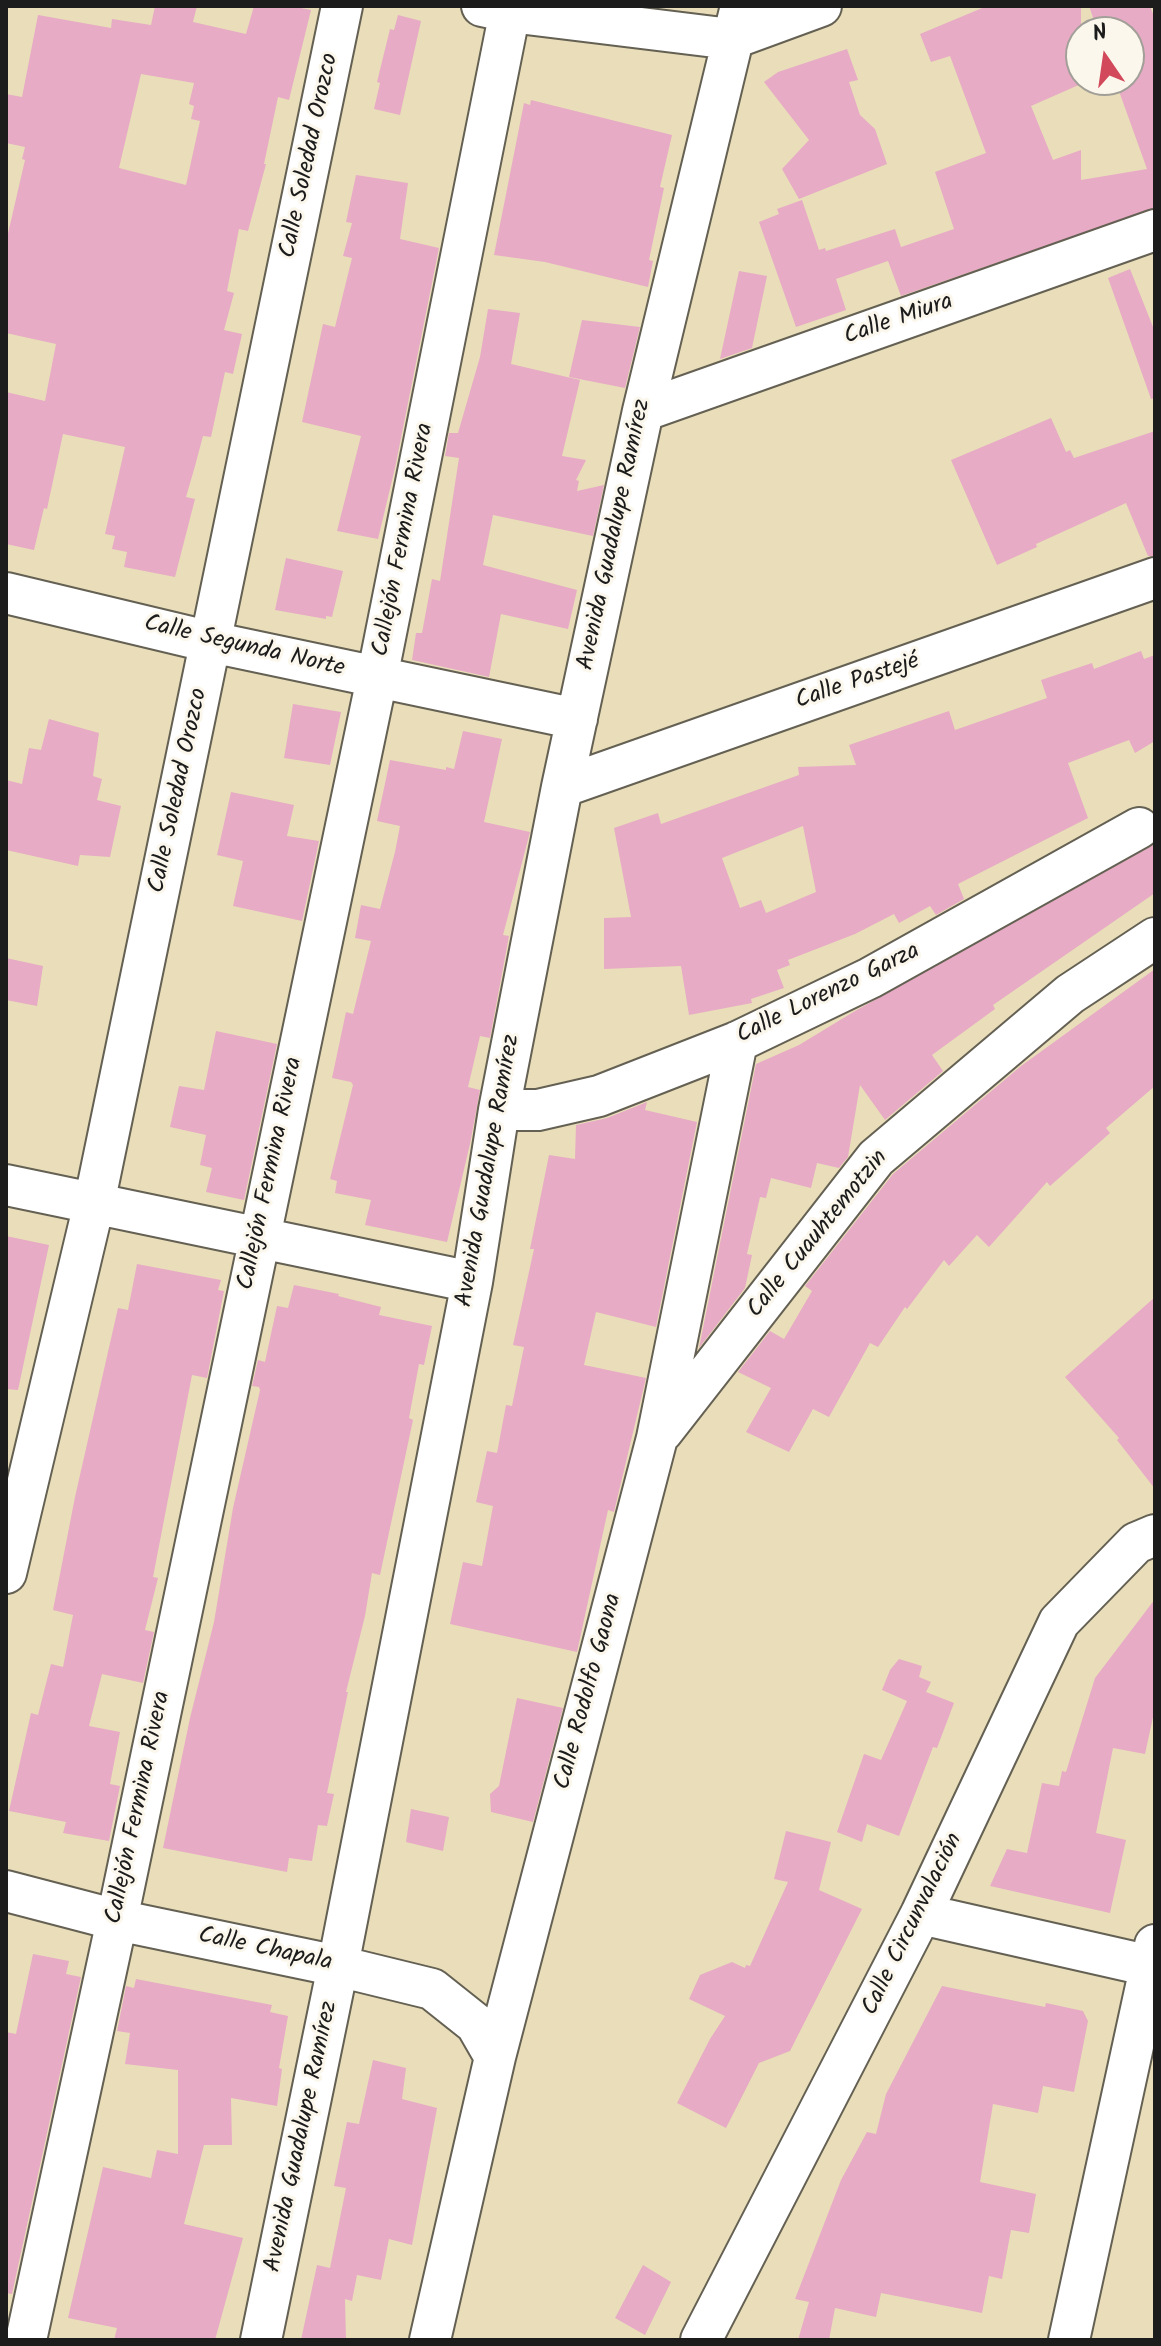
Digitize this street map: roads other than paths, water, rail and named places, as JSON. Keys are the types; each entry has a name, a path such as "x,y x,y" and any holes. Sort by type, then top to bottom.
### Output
{"street":[{"name":"Calle Soledad Orozco","path":"6,1573 94,1204 342,6"},
{"path":"501,8 736,22 821,6"},
{"name":"Callejón Fermina Rivera","path":"26,2340 377,678 501,8"},
{"name":"Avenida Guadalupe Ramírez","path":"261,2340 472,1282 499,1110 562,787 643,411 736,22"},
{"name":"Calle Miura","path":"643,411 1155,230"},
{"name":"Calle Pastejé","path":"562,787 1155,578"},
{"name":"Calle Segunda Norte","path":"6,593 211,642 577,719"},
{"name":"Calle Lorenzo Garza","path":"499,1110 538,1110 599,1096 737,1042 870,978 1139,828"},
{"name":"Calle Cuauhtemotzin","path":"657,1438 876,1158 1070,994 1155,938"},
{"name":"Calle Rodolfo Gaona","path":"430,2340 495,2057 657,1438 737,1042"},
{"path":"6,1185 472,1282"},
{"name":"Calle Circunvalación","path":"701,2340 921,1914 1059,1622 1136,1543 1155,1535"},
{"name":"Calle Chapala","path":"6,1891 117,1920 432,1989 476,2024 495,2057"},
{"path":"921,1914 1153,1959 1069,2340"}]}
